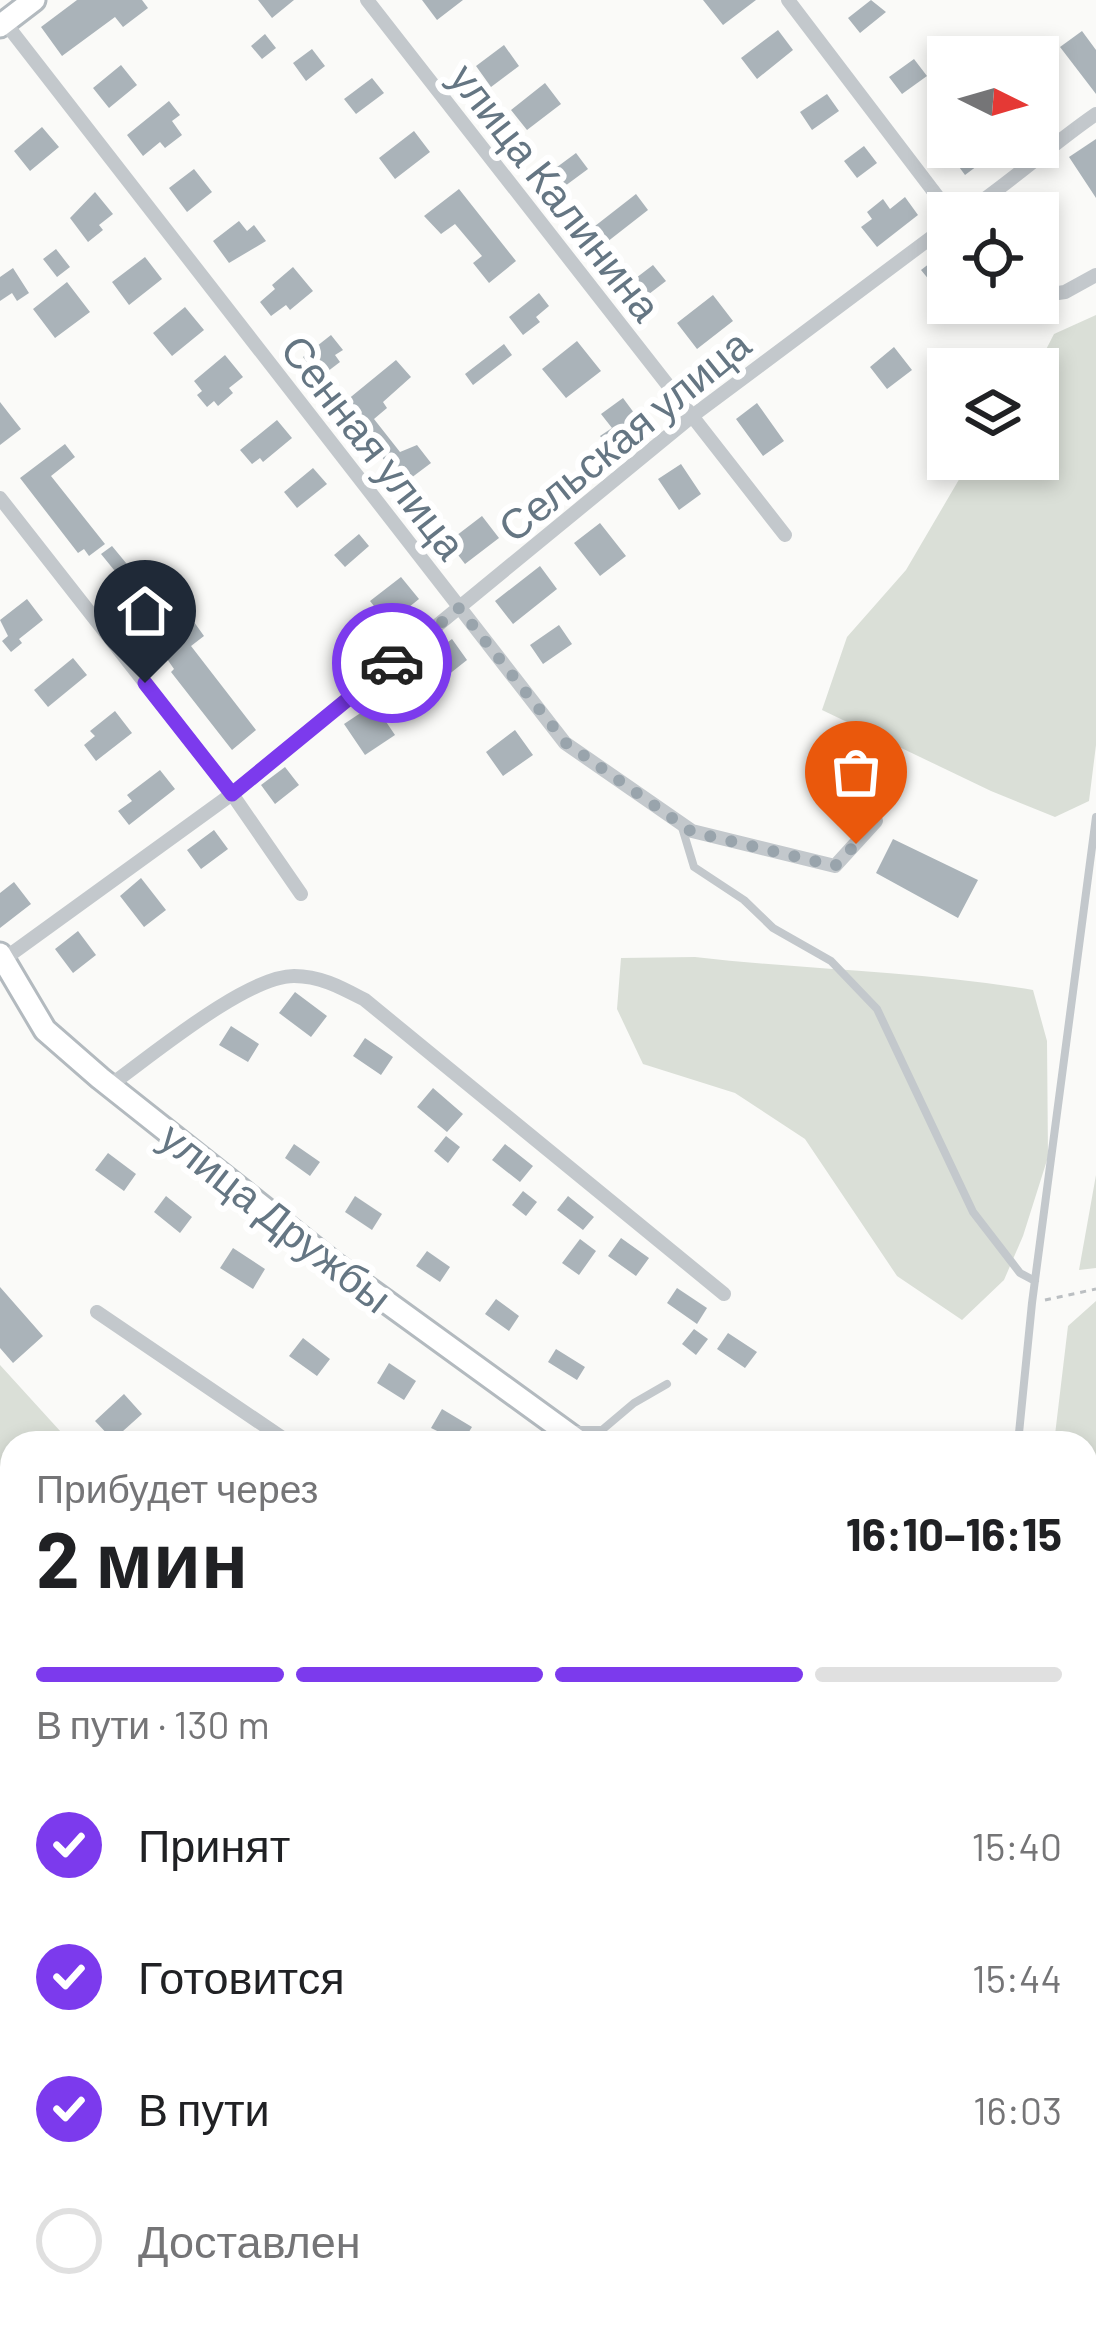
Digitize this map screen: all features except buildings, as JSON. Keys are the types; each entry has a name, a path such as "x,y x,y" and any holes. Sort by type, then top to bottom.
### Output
{"street":[{"path":"2,22 34,0"},
{"name":"улица Калинина","path":"367,0 785,535"},
{"path":"788,0 934,192"},
{"name":"Сенная улица","path":"2,22 566,743 692,832 835,866 876,821"},
{"path":"996,192 1096,113"},
{"name":"Сельская улица","path":"1,958 232,794 691,417 927,241"},
{"path":"1059,293 1096,275"},
{"path":"0,498 232,794 301,894"},
{"name":"улица Дружбы","path":"1,958 45,1030 110,1086 558,1431"},
{"path":"110,1086 258,985 291,976 326,980 365,1000 724,1294"},
{"path":"97,1312 272,1431"}],"lane":[{"path":"1019,1431 1031,1303 1096,817"},
{"path":"680,823 694,867 745,900 773,928 831,961 877,1009 974,1212 1020,1273 1035,1281"},
{"path":"592,1431 602,1430 667,1384"}],"path":[{"path":"1031,1303 1096,1289"}],"shaded area":[{"path":"1096,315 1096,745 1089,801 1055,817 822,710 847,637 906,570 959,480 1059,480 1059,348 1047,348 1054,334"},
{"path":"695,957 1033,990 1047,1041 1048,1157 1004,1280 962,1320 897,1276 805,1139 735,1093 643,1064 617,1009 621,958"},
{"path":"1096,1175 1096,1268 1079,1270"},
{"path":"1096,1301 1096,1431 1055,1431 1068,1326"},
{"path":"0,1365 60,1431 0,1431"}],"way so far":[{"path":"392,663 459,608 566,743 692,832 835,866 856,844"}],"route":[{"path":"145,683 232,794 392,663"}]}
